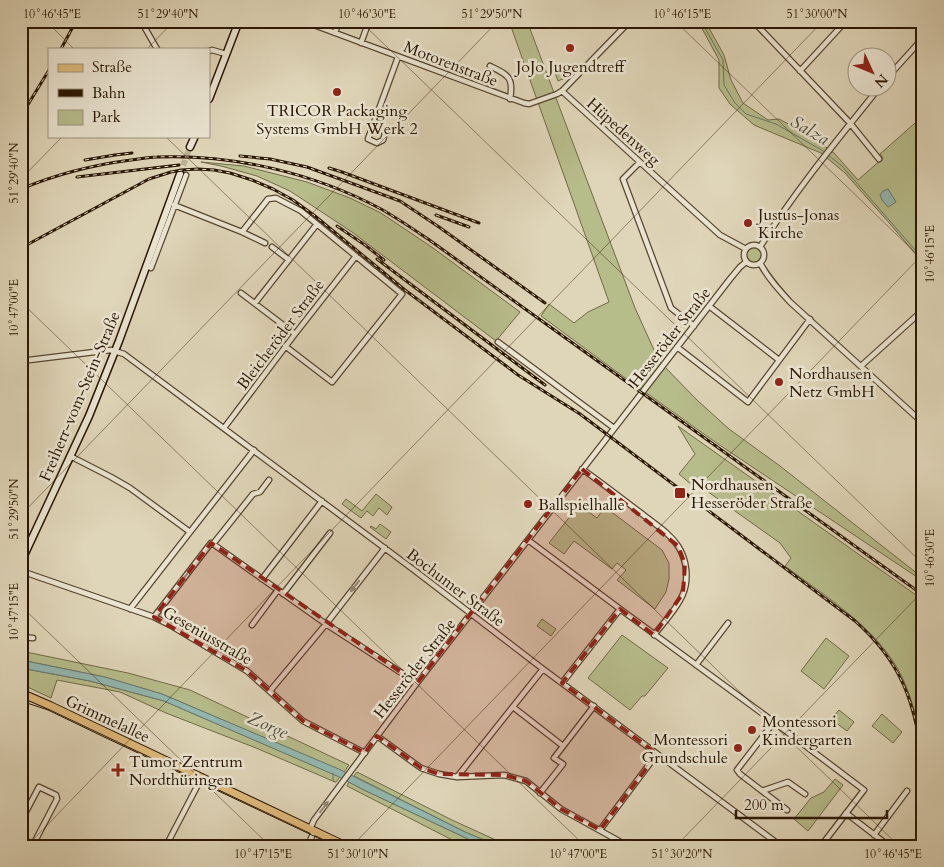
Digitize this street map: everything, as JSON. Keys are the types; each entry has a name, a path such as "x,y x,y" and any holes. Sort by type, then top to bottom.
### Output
{"main road":[{"path":"210,96 239,21"},
{"path":"190,147 193,138"},
{"name":"Freiherr-vom-Stein-Straße","path":"22,559 89,416 183,175"},
{"name":"Grimmelallee","path":"21,693 346,846"}],"street":[{"path":"141,21 156,48"},
{"name":"Motorenstraße","path":"303,21 529,104 562,91"},
{"path":"335,33 340,21"},
{"path":"361,42 369,21"},
{"path":"562,91 630,21"},
{"path":"753,21 850,123 879,158"},
{"path":"800,71 846,21"},
{"path":"896,68 923,38"},
{"path":"210,51 226,54"},
{"path":"376,117 385,134 383,140 377,143 368,140 376,117 398,57"},
{"path":"490,66 507,75 510,79 512,87 510,98"},
{"name":"Hüpedenweg","path":"562,91 720,235 746,249"},
{"path":"760,247 786,208 871,98"},
{"path":"640,162 623,180 671,308 694,326"},
{"name":"Freiherr-vom-Stein-Straße","path":"146,266 151,268 183,175"},
{"path":"242,232 268,199 276,198 301,211 402,294 332,382 285,346"},
{"path":"174,205 265,243"},
{"path":"255,303 317,224"},
{"path":"752,245 760,247 764,252 763,260 754,265 746,262 744,254 746,249 752,245"},
{"path":"272,247 289,260"},
{"name":"Bleicheröder Straße","path":"224,428 285,346 356,256"},
{"name":"Hesseröder Straße","path":"308,846 314,820 377,736 582,468 730,279 746,262"},
{"path":"760,263 764,271 790,302 923,422"},
{"path":"241,293 295,334"},
{"path":"709,306 779,360"},
{"path":"861,366 923,310"},
{"path":"677,347 748,402 810,320"},
{"path":"498,342 614,428"},
{"path":"21,361 85,352 115,351"},
{"name":"Bochumer Straße","path":"115,351 124,354 254,450 780,846"},
{"path":"130,610 254,450"},
{"path":"70,456 130,488 190,532"},
{"path":"582,468 664,531 678,546 682,555 686,574 684,593 675,609 654,635"},
{"path":"154,617 211,543 213,544 253,494 260,492 269,480"},
{"path":"262,579 322,501"},
{"path":"283,594 330,533"},
{"path":"528,540 864,790 821,846"},
{"path":"213,544 326,624 417,683"},
{"path":"270,691 326,624 385,548"},
{"name":"Geseniusstraße","path":"21,571 170,624 247,671 303,721 365,753"},
{"path":"252,625 278,590"},
{"path":"562,683 620,609"},
{"path":"696,665 728,623"},
{"path":"21,637 34,638"},
{"path":"457,777 543,669"},
{"path":"540,793 563,764 554,758 594,706"},
{"path":"513,707 563,746"},
{"path":"774,722 737,770 787,810"},
{"path":"377,736 421,768 439,774 457,777 504,775 526,781 561,808 628,846"},
{"path":"600,830 657,754"},
{"path":"166,846 202,777"},
{"path":"762,791 788,782 805,794"},
{"path":"21,821 39,787 56,795 57,799 34,845 21,838"},
{"path":"874,834 906,791"},
{"path":"846,813 889,846"}],"highlighted area":[{"path":"582,469 678,546 685,564 683,593 654,635 620,609 562,683 657,754 600,830 561,809 526,781 504,775 439,774 421,768 377,736 365,753 303,721 247,671 154,617 211,543 417,683"}],"green space":[{"path":"509,21 527,21 635,308 659,361 729,429 780,466 923,578 923,581 718,444 541,316 549,304 574,323 588,312 609,302"},
{"path":"698,21 705,21 724,55 731,80 743,103 768,120 779,119 809,135 834,153 858,180 883,158 880,154 923,116 923,263 845,173 821,153 754,125 730,104 719,88 719,60"},
{"path":"560,64 565,78 558,81 553,67"},
{"path":"201,162 244,166 307,182 350,198 390,219 520,312 496,341 352,232 290,191 257,176"},
{"path":"754,247 762,255 754,263 746,255"},
{"path":"678,426 923,600 923,734 921,736 913,706 902,677 880,644 850,615 785,566 791,558 780,543 697,484 692,485 679,474 695,454"},
{"path":"376,494 392,507 387,515 379,508 373,516 367,511 361,518 342,504 346,499 362,511"},
{"path":"579,505 597,518 605,507 662,550 669,563 669,579 666,592 655,609 617,580 626,570 617,563 612,569 574,541 564,554 549,543"},
{"path":"380,524 391,532 386,539 370,527 376,529"},
{"path":"542,619 556,629 551,636 537,626"},
{"path":"622,635 668,668 645,696 642,696 630,710 588,678"},
{"path":"826,638 849,656 824,689 801,671"},
{"path":"21,651 128,673 190,690 349,765 344,772 162,694 104,677 21,660"},
{"path":"21,668 90,681 164,701 340,777 335,782 256,748 166,713 120,692 57,680 51,698 21,684"},
{"path":"839,710 854,722 847,731 831,719"},
{"path":"882,714 902,732 893,743 872,726"},
{"path":"357,772 452,820 509,846 498,846 465,832 354,776"},
{"path":"835,779 843,785 808,831 794,819 811,798 824,792"},
{"path":"349,782 483,846 462,846 347,786"}],"water":[{"path":"888,189 896,202 888,207 880,195"},
{"path":"21,660 105,677 162,694 341,770 465,832 498,846 483,846 337,776 164,701 90,681 21,668"}],"waterway":[{"name":"Salza","path":"701,21 723,60 724,85 735,103 746,114 776,124 825,152"},
{"name":"Salza","path":"828,155 842,166 923,259"},
{"name":"Zorge","path":"269,740 277,732"},
{"path":"333,773 333,780 335,782"}],"tunnel":[{"path":"180,174 190,147"}],"tram line":[{"path":"21,701 48,710 335,846"}],"railway":[{"path":"62,48 76,21"},
{"path":"21,116 48,72"},
{"path":"85,160 132,153"},
{"path":"240,156 270,159 307,167 400,201 545,303"},
{"path":"21,189 61,175 102,165 151,157 186,157 215,159 272,168 328,185 355,196 387,212 428,239 923,595"},
{"path":"77,177 179,165"},
{"path":"329,168 479,223"},
{"path":"21,248 149,179 182,170 198,169 230,173 252,180 293,200 405,290 518,375 580,414 855,621 884,652 903,684 915,720 923,761"},
{"path":"436,215 469,227"},
{"path":"337,226 384,260"},
{"path":"377,259 545,385"}],"place":[{"name":"JoJo Jugendtreff","path":"570,48"},
{"name":"TRICOR Packaging Systems GmbH Werk 2","path":"337,92"},
{"name":"Justus-Jonas Kirche","path":"748,223"},
{"name":"Nordhausen Netz GmbH","path":"779,382"},
{"name":"Nordhausen Hesseröder Straße","path":"680,493"},
{"name":"Ballspielhalle","path":"528,504"},
{"name":"Montessori Kindergarten","path":"752,730"},
{"name":"Montessori Grundschule","path":"738,748"},
{"name":"Tumor Zentrum Nordthüringen","path":"118,770"}]}
